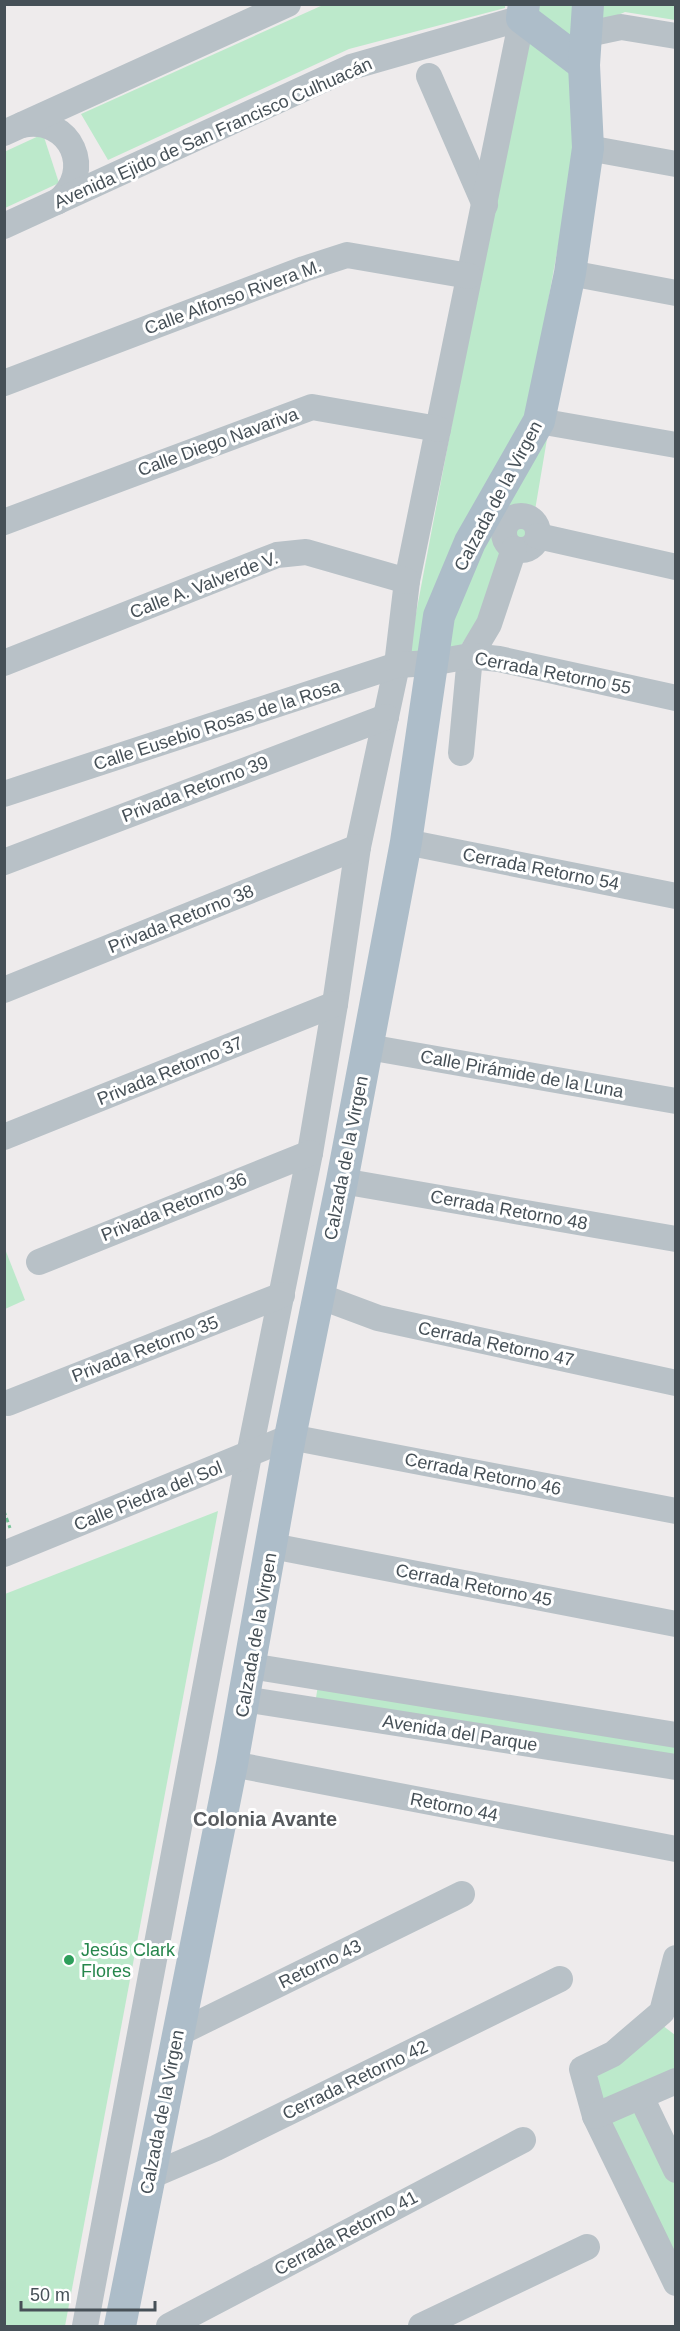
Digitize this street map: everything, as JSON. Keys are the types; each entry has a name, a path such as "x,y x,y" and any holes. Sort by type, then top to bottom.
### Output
{"main road":[{"path":"523,11 589,23"},
{"name":"Calzada de la Virgen","path":"120,2326 232,1764 290,1437 368,1047 406,842 439,616 470,542 539,421 570,273 588,148 589,23"}],"street":[{"path":"8,131 288,4"},
{"name":"Calzada de la Virgen","path":"85,2326 249,1455 310,1153 358,847 397,665 407,581 523,11"},
{"name":"Avenida Ejido de San Francisco Culhuacán","path":"4,226 351,67 523,11"},
{"path":"589,23 675,36"},
{"path":"429,76 485,205"},
{"path":"8,131 30,123 47,126 63,135 73,150 77,169 75,179 65,196 48,206"},
{"path":"588,148 675,164"},
{"name":"Calle Alfonso Rivera M.","path":"4,383 304,269 347,255 469,276"},
{"path":"570,273 675,293"},
{"name":"Calle Diego Navariva","path":"4,522 312,406 438,429"},
{"path":"539,421 675,445"},
{"path":"461,753 470,656 489,624 514,549 529,548 538,536 675,567"},
{"name":"Calle A. Valverde V.","path":"4,663 277,555 306,552 407,581"},
{"name":"Cerrada Retorno 55","path":"431,663 470,656 499,659 675,698"},
{"name":"Calle Eusebio Rosas de la Rosa","path":"4,794 397,665 431,663"},
{"name":"Privada Retorno 39","path":"4,862 386,717"},
{"name":"Cerrada Retorno 54","path":"406,842 675,896"},
{"name":"Privada Retorno 38","path":"4,990 358,847"},
{"name":"Privada Retorno 37","path":"4,1137 335,1004"},
{"name":"Calle Pirámide de la Luna","path":"368,1047 675,1101"},
{"name":"Privada Retorno 36","path":"39,1262 310,1153"},
{"name":"Cerrada Retorno 48","path":"342,1181 675,1239"},
{"name":"Privada Retorno 35","path":"8,1403 282,1295"},
{"name":"Cerrada Retorno 47","path":"319,1296 378,1318 675,1383"},
{"name":"Calle Piedra del Sol","path":"4,1554 290,1437"},
{"name":"Cerrada Retorno 46","path":"290,1437 675,1511"},
{"name":"Cerrada Retorno 45","path":"272,1546 675,1624"},
{"name":"Avenida del Parque","path":"250,1666 675,1735"},
{"name":"Avenida del Parque","path":"244,1699 675,1767"},
{"name":"Retorno 44","path":"232,1764 675,1849"},
{"name":"Retorno 43","path":"177,2034 462,1894"},
{"path":"675,1958 662,2012 613,2054 582,2068 595,2116 675,2283"},
{"name":"Cerrada Retorno 42","path":"148,2177 216,2148 560,1979"},
{"path":"595,2116 675,2081"},
{"path":"641,2097 675,2170"},
{"name":"Cerrada Retorno 41","path":"170,2326 523,2140"},
{"path":"421,2326 587,2247"}],"green space":[{"path":"323,5 505,5 505,8 349,49 108,160 81,114"},
{"path":"536,5 573,5 572,38 536,10"},
{"path":"602,5 675,5 675,20 625,12 602,22"},
{"path":"525,37 572,71 574,159 527,417 421,664 407,661"},
{"path":"43,134 59,183 5,208 4,152"},
{"path":"541,439 547,439 531,534 496,567 482,616 454,655 440,656 468,567"},
{"path":"5,1249 25,1300 4,1309"},
{"name":"Jesús Clark Flores","path":"218,1511 65,2326 5,2326 5,1594"},
{"path":"318,1685 675,1744 675,1758 316,1698"},
{"path":"662,2025 675,2035 675,2073 600,2105 590,2071"},
{"path":"639,2102 675,2180 675,2274 603,2119"}],"place":[{"name":"Jesús Clark Flores","path":"69,1960"}],"district":[{"name":"Colonia Avante","path":"265,1819"}]}
